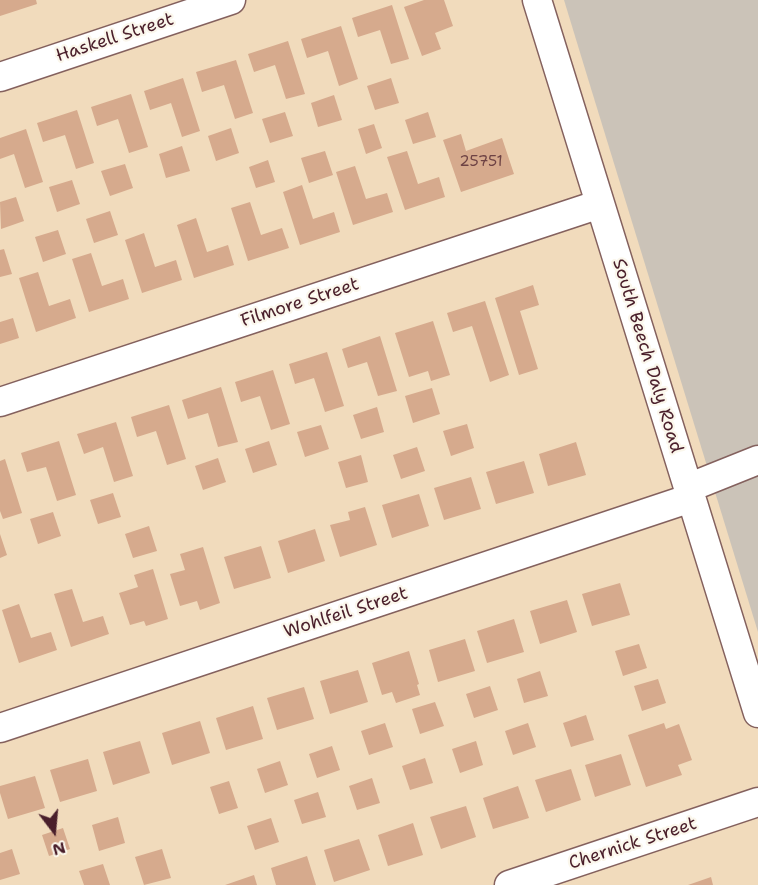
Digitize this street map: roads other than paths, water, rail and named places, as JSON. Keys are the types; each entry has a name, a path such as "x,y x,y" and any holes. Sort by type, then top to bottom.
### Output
{"street":[{"name":"Haskell Street","path":"0,76 231,0"},
{"name":"South Beech Daly Road","path":"537,0 758,713"},
{"name":"Filmore Street","path":"0,402 600,204"},
{"name":"Wohlfeil Street","path":"0,728 690,493 758,460"},
{"name":"Chernick Street","path":"509,885 758,802"}]}
